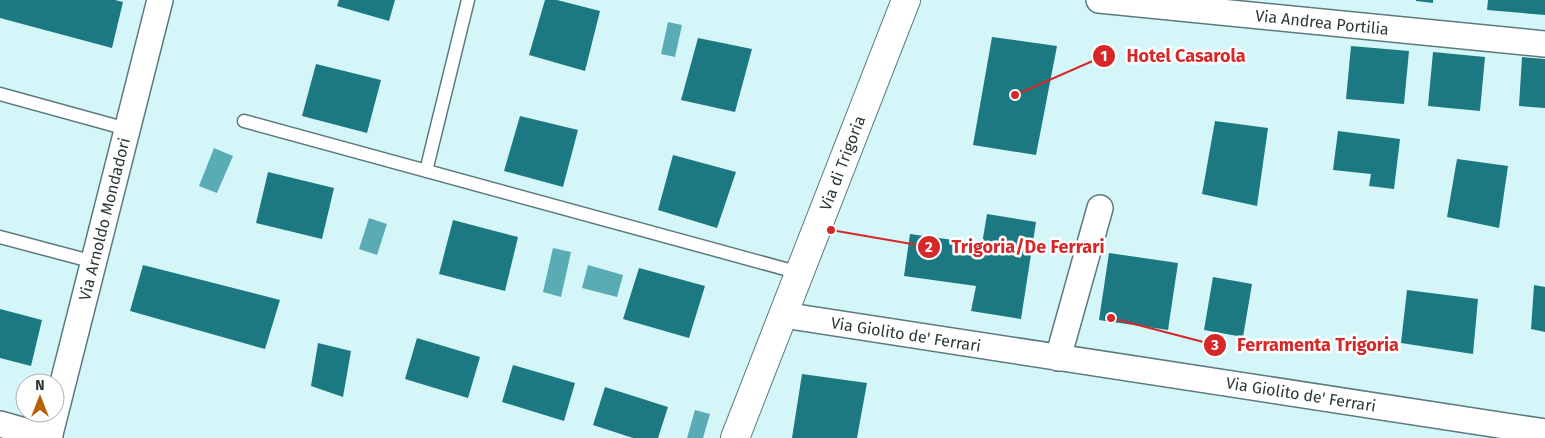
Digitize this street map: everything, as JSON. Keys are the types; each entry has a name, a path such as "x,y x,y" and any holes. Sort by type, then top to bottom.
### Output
{"street":[{"name":"Via Arnoldo Mondadori","path":"50,438 160,0"},
{"name":"Via di Trigoria","path":"735,438 906,0"},
{"name":"Via Andrea Portilia","path":"1100,0 1545,44"},
{"path":"1058,358 1100,208"},
{"name":"Via Giolito de' Ferrari","path":"783,315 1545,432"},
{"path":"0,424 50,438"}],"lane":[{"path":"426,171 468,0"},
{"path":"0,94 127,129"},
{"path":"244,121 800,273"},
{"path":"0,237 94,262"}],"water":[{"path":"668,22 682,25 675,57 661,54"},
{"path":"214,148 233,156 217,193 199,186"},
{"path":"369,218 387,224 377,255 359,249"},
{"path":"553,248 571,252 561,297 543,292"},
{"path":"588,265 623,275 617,297 582,288"},
{"path":"695,410 710,414 703,438 687,438"}],"building":[{"path":"0,0 115,0 123,2 112,48 0,18"},
{"path":"339,0 395,0 389,21 337,6"},
{"path":"545,0 557,0 600,11 585,71 529,55"},
{"path":"1433,0 1433,3 1416,1"},
{"path":"1488,0 1545,0 1545,15 1487,10"},
{"path":"992,37 1057,46 1036,155 973,145"},
{"path":"698,38 752,49 735,112 681,100"},
{"path":"1351,46 1409,51 1404,104 1346,99"},
{"path":"1433,52 1485,57 1480,111 1428,106"},
{"path":"1522,57 1545,59 1545,108 1519,106"},
{"path":"316,64 381,80 367,133 302,116"},
{"path":"520,116 578,130 563,187 504,171"},
{"path":"1215,121 1268,128 1257,206 1202,194"},
{"path":"1338,131 1400,139 1394,189 1369,186 1371,174 1333,170"},
{"path":"673,155 736,172 717,228 658,210"},
{"path":"1457,159 1508,166 1499,228 1447,217"},
{"path":"268,172 334,188 322,239 256,223"},
{"path":"987,214 1036,222 1021,319 971,311 976,286 904,276 910,234 982,244"},
{"path":"453,220 518,237 505,291 439,274"},
{"path":"1109,253 1178,263 1168,330 1099,320"},
{"path":"143,265 280,300 265,349 130,311"},
{"path":"639,268 705,286 689,338 623,319"},
{"path":"1213,277 1252,284 1243,337 1204,330"},
{"path":"1534,285 1545,287 1545,332 1531,329"},
{"path":"1407,290 1478,299 1473,354 1401,343"},
{"path":"0,309 42,320 31,366 0,358"},
{"path":"417,338 480,357 468,398 405,379"},
{"path":"318,343 351,351 343,397 311,386"},
{"path":"513,365 575,383 564,421 502,402"},
{"path":"802,374 867,383 857,438 792,438"},
{"path":"605,387 668,407 658,438 633,438 593,425"}],"place":[{"name":"Hotel Casarola","path":"1015,95"},
{"name":"Trigoria/De Ferrari","path":"831,230"},
{"name":"Ferramenta Trigoria","path":"1111,318"}]}
